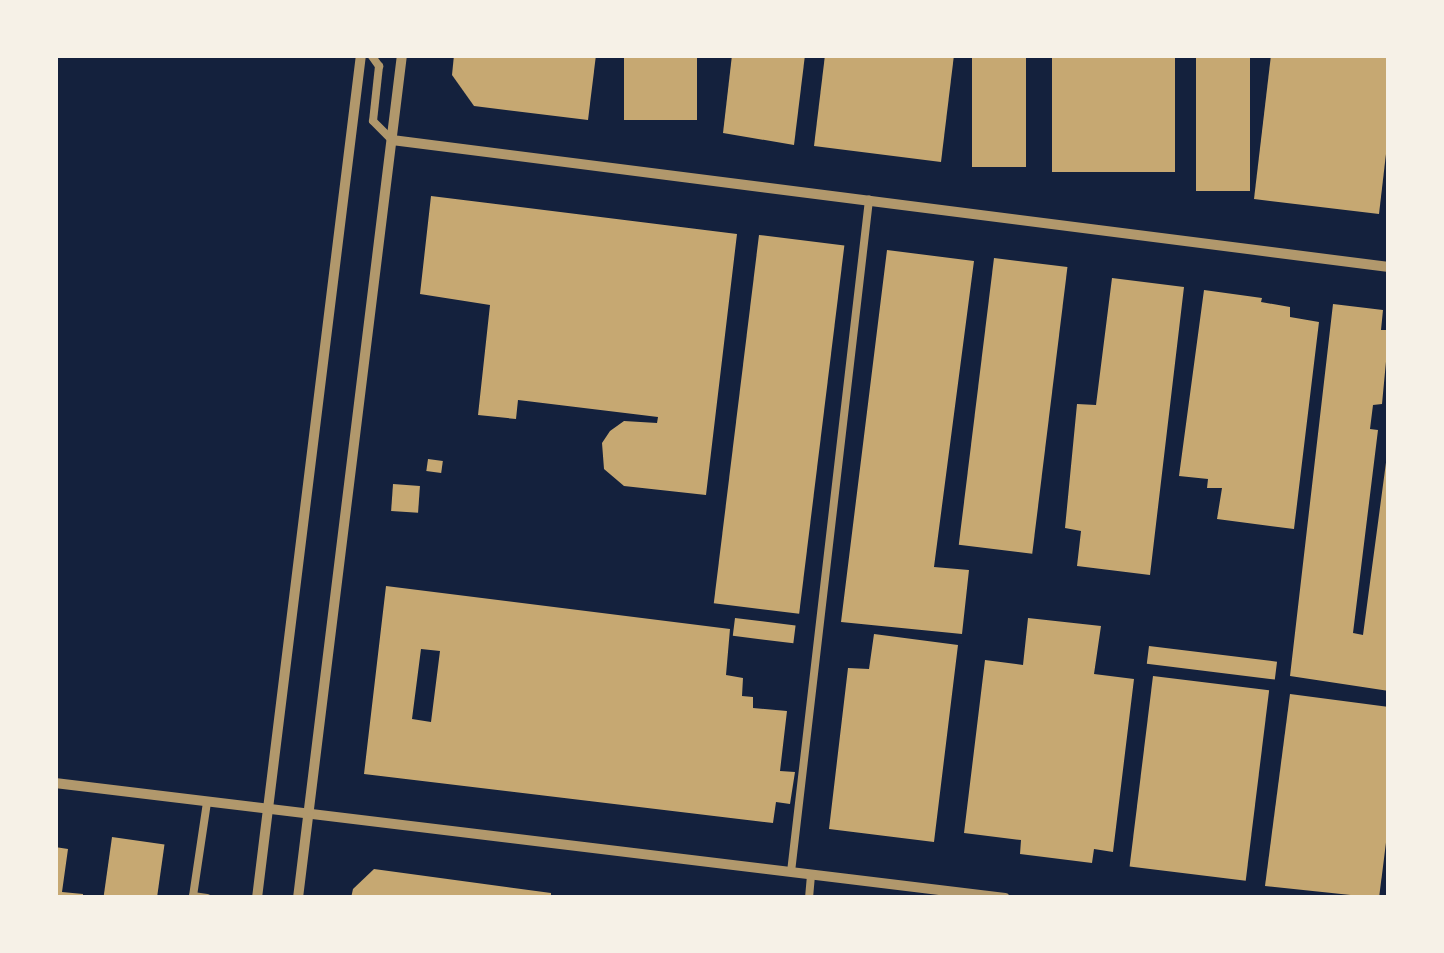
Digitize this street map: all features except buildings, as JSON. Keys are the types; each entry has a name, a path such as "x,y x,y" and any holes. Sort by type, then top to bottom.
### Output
{"street":[{"path":"257,898 361,55"},
{"path":"298,898 402,55"},
{"path":"392,140 1389,267"},
{"path":"55,783 1005,898"}],"lane":[{"path":"371,55 379,66 373,121 392,140"},
{"path":"792,872 868,200"},
{"path":"206,898 193,896 207,802"},
{"path":"808,898 810,874"}]}
